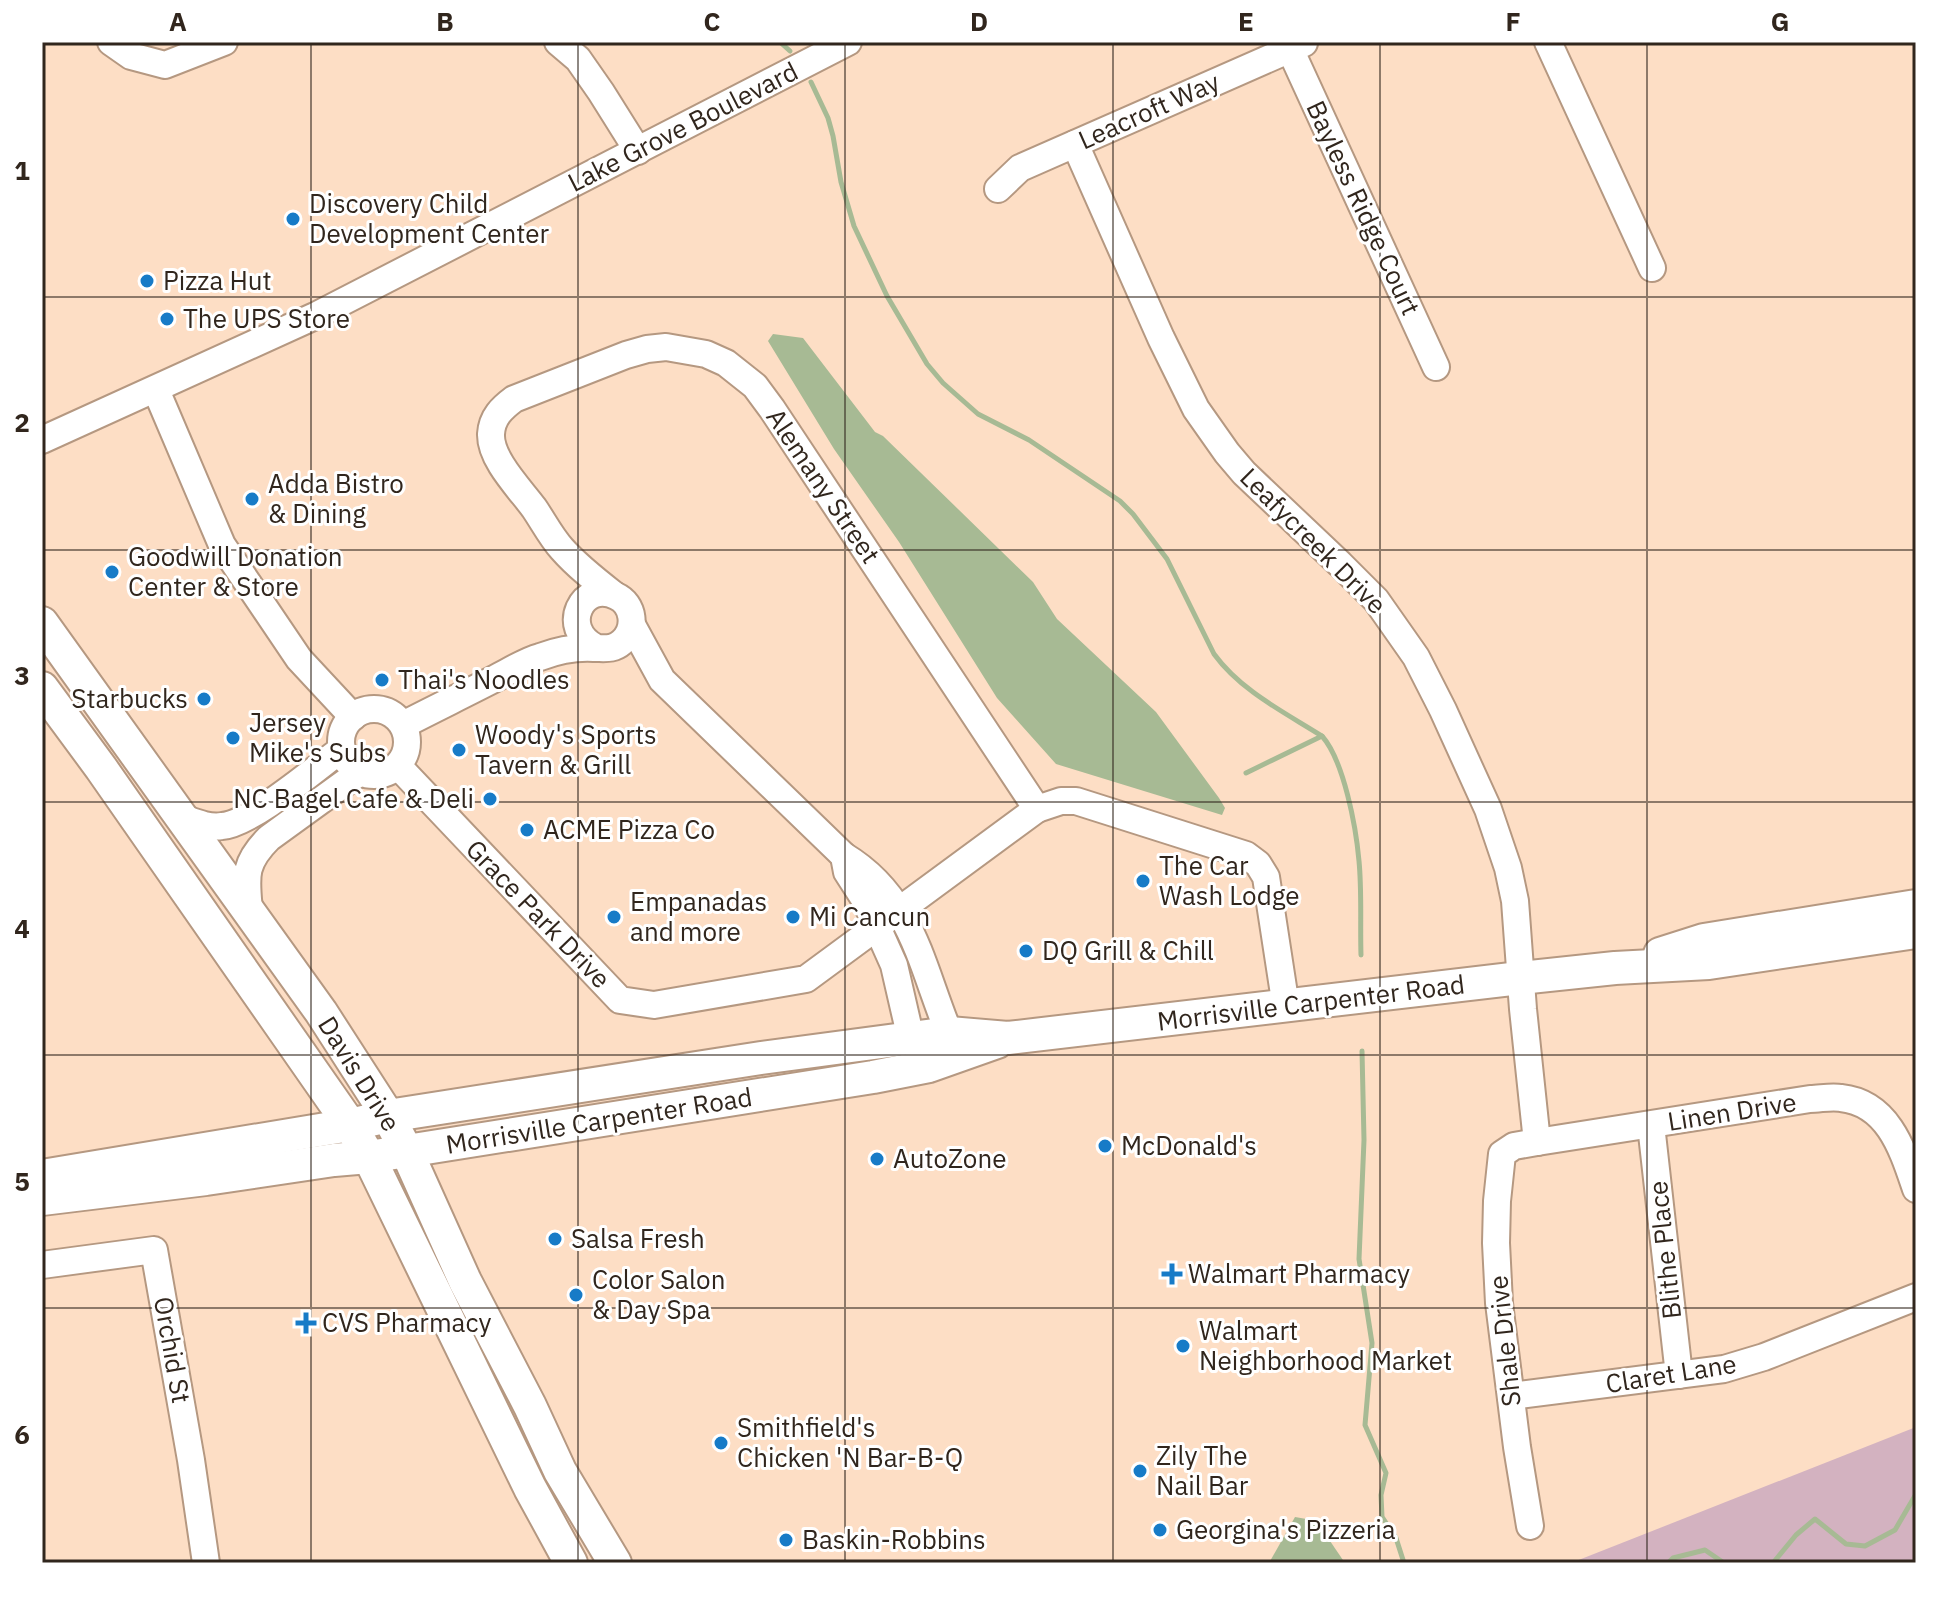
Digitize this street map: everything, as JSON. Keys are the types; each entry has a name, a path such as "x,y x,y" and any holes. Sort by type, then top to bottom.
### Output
{"main road":[{"name":"Davis Drive","path":"42,623 321,1012 388,1116 465,1281 560,1471 615,1563"},
{"name":"Davis Drive","path":"42,688 350,1125 369,1157 530,1488 571,1563"},
{"name":"Morrisville Carpenter Road","path":"1615,968 1704,940 1916,906"},
{"name":"Morrisville Carpenter Road","path":"42,1176 388,1116 753,1059 949,1033 1008,1038 1520,978 1615,968 1709,963 1916,932"},
{"name":"Morrisville Carpenter Road","path":"42,1199 407,1152 873,1077 929,1066 1008,1038"}],"street":[{"path":"111,42 131,56 165,65 224,42"},
{"path":"558,42 578,59 638,151"},
{"name":"Lake Grove Boulevard","path":"42,440 326,311 848,42"},
{"path":"1548,42 1652,268"},
{"name":"Leacroft Way","path":"998,189 1020,168 1299,46"},
{"name":"Bayless Ridge Court","path":"1299,46 1436,367"},
{"name":"Leafycreek Drive","path":"1075,144 1161,338 1204,421 1244,473 1376,600 1422,669 1449,723 1498,835 1515,901 1537,1142"},
{"name":"Alemany Street","path":"613,594 583,571 559,546 508,474 492,445 494,420 502,408 514,399 626,355 666,347 706,354 726,363 755,386 772,409 1037,809"},
{"path":"156,390 222,545 299,659 353,717"},
{"name":"Alemany Street","path":"559,546 572,578 577,614"},
{"path":"539,657 588,598 604,593 613,594 630,610 632,625 662,680"},
{"path":"577,614 577,629 581,637 662,680 844,856 862,867 899,909 922,957 949,1033 929,1066 911,1039 894,965 865,900 847,872 844,856"},
{"path":"403,725 539,657 603,648 625,640 632,625"},
{"path":"374,709 385,711 403,725 407,746 398,766 380,775 370,775 352,767 342,749 343,731 353,717 374,709"},
{"path":"180,817 207,827 226,826 241,820 258,811 342,749"},
{"name":"Grace Park Drive","path":"398,766 620,1000 654,1005 806,979 877,925"},
{"path":"249,910 247,877 251,859 258,849 360,772"},
{"path":"877,925 1037,809 1061,801 1076,801 1246,855 1258,864 1266,877 1286,1007"},
{"name":"Linen Drive","path":"1502,1154 1514,1146 1537,1142 1810,1099 1841,1097 1881,1116 1896,1135 1916,1189"},
{"name":"Blithe Place","path":"1651,1125 1679,1375"},
{"name":"Shale Drive","path":"1502,1154 1496,1243 1499,1303 1530,1526"},
{"name":"Orchid St","path":"42,1265 154,1250 206,1563"},
{"name":"Claret Lane","path":"1511,1396 1724,1369 1764,1357 1916,1297"}],"shaded area":[{"path":"773,334 803,338 875,432 883,436 1033,582 1057,619 1156,712 1219,798 1225,808 1222,815 1056,764 997,698 899,542 834,449 768,341"},
{"path":"1916,1427 1916,1563 1571,1563"},
{"path":"1295,1517 1312,1520 1345,1563 1269,1563"}],"waterway":[{"path":"780,42 790,51"},
{"path":"811,82 828,118 854,226 887,296 927,364 978,414 1029,440 1120,501 1167,559 1214,654 1225,667 1264,700 1322,736 1330,747 1343,778 1355,831 1360,873 1361,955"},
{"path":"1246,773 1322,736"},
{"path":"1362,1051 1364,1140 1359,1259 1372,1343 1365,1425 1386,1473 1381,1495 1382,1517 1396,1538 1404,1563"},
{"path":"1773,1563 1796,1535 1815,1519 1846,1544 1865,1546 1895,1530 1916,1494"},
{"path":"1668,1563 1673,1558 1705,1550 1724,1563"}],"place":[{"name":"Discovery Child Development Center","path":"293,219"},
{"name":"Pizza Hut","path":"147,281"},
{"name":"The UPS Store","path":"167,319"},
{"name":"Adda Bistro & Dining","path":"252,499"},
{"name":"Goodwill Donation Center & Store","path":"112,572"},
{"name":"Thai's Noodles","path":"382,680"},
{"name":"Starbucks","path":"204,699"},
{"name":"Jersey Mike's Subs","path":"233,738"},
{"name":"Woody's Sports Tavern & Grill","path":"459,750"},
{"name":"NC Bagel Cafe & Deli","path":"490,799"},
{"name":"ACME Pizza Co","path":"527,830"},
{"name":"The Car Wash Lodge","path":"1143,881"},
{"name":"Empanadas and more","path":"614,917"},
{"name":"Mi Cancun","path":"793,917"},
{"name":"DQ Grill & Chill","path":"1026,951"},
{"name":"McDonald's","path":"1105,1146"},
{"name":"AutoZone","path":"877,1159"},
{"name":"Salsa Fresh","path":"555,1239"},
{"name":"Walmart Pharmacy","path":"1172,1274"},
{"name":"Color Salon & Day Spa","path":"576,1295"},
{"name":"CVS Pharmacy","path":"306,1323"},
{"name":"Walmart Neighborhood Market","path":"1183,1346"},
{"name":"Smithfield's Chicken 'N Bar-B-Q","path":"721,1443"},
{"name":"Zily The Nail Bar","path":"1140,1471"},
{"name":"Georgina's Pizzeria","path":"1160,1530"},
{"name":"Baskin-Robbins","path":"786,1540"}]}
